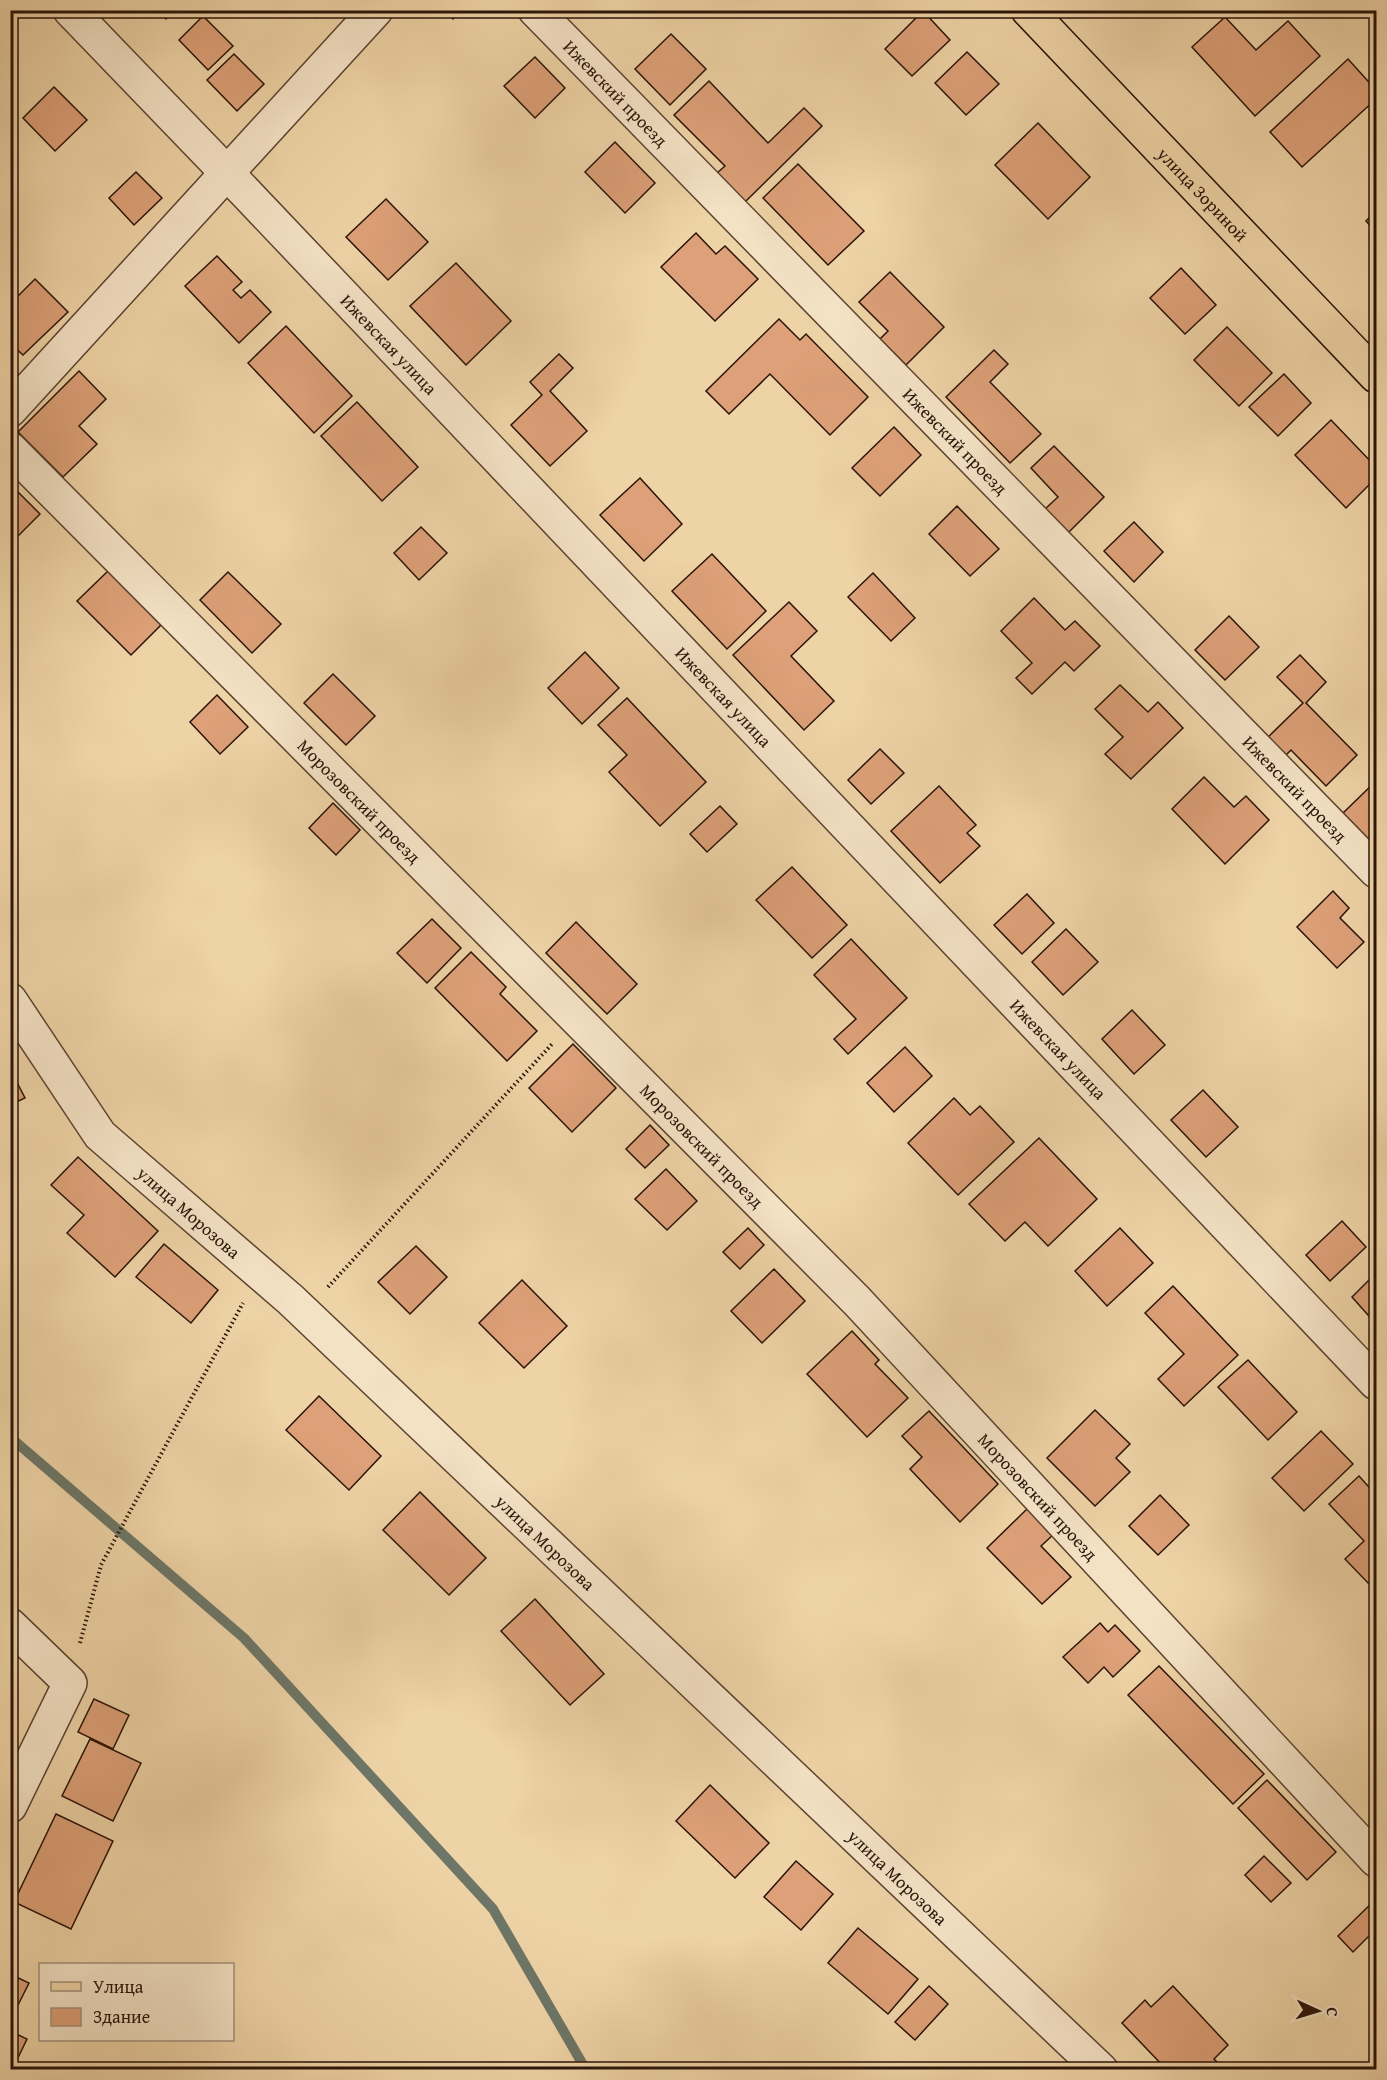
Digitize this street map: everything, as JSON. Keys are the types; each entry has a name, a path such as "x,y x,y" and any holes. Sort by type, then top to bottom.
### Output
{"main road":[{"name":"улица Зориной","path":"1028,10 1377,376"}],"street":[{"name":"Ижевская улица","path":"70,10 1377,1383"},
{"path":"10,410 376,10"},
{"name":"Ижевский проезд","path":"535,10 1377,871"},
{"name":"Морозовский проезд","path":"10,448 856,1301 1377,1860"},
{"name":"улица Морозова","path":"10,1000 100,1135 304,1313 1101,2070"},
{"path":"10,1625 70,1683 10,1806"}],"path":[{"path":"304,1313 576,1018"},
{"path":"70,1683 101,1565 260,1273"}],"building":[{"path":"158,10 175,10 166,19"},
{"path":"309,10 325,10 317,18"},
{"path":"445,10 462,10 453,19"},
{"path":"923,11 950,40 912,76 885,49"},
{"path":"203,16 233,46 208,70 179,40"},
{"path":"1225,17 1256,50 1288,21 1320,56 1255,116 1192,47"},
{"path":"671,34 706,69 670,105 635,69"},
{"path":"967,52 999,84 966,115 935,83"},
{"path":"234,54 264,84 237,111 207,80"},
{"path":"535,57 565,88 535,118 504,86"},
{"path":"1348,59 1376,90 1376,99 1302,167 1270,132"},
{"path":"709,81 768,143 804,108 822,126 745,202 717,173 725,166 674,115"},
{"path":"54,87 87,120 55,151 23,118"},
{"path":"1038,123 1090,177 1048,219 995,165"},
{"path":"615,142 655,183 625,213 585,172"},
{"path":"798,164 864,231 828,265 763,198"},
{"path":"136,172 162,198 134,225 109,198"},
{"path":"386,199 428,242 388,280 346,237"},
{"path":"1376,211 1376,232 1366,221"},
{"path":"696,233 716,254 725,246 758,279 715,321 661,267"},
{"path":"217,256 242,282 233,290 241,298 250,290 271,312 239,343 185,286"},
{"path":"456,263 511,321 466,365 410,306"},
{"path":"1181,268 1216,305 1185,334 1150,298"},
{"path":"890,272 944,327 906,365 880,339 888,331 859,302"},
{"path":"35,279 68,312 23,355 10,343 10,304"},
{"path":"779,319 800,340 806,334 868,397 830,435 770,374 729,414 706,391"},
{"path":"286,326 352,396 314,433 248,363"},
{"path":"1227,327 1272,373 1239,406 1194,360"},
{"path":"994,350 1008,364 990,382 1041,434 1010,463 946,397"},
{"path":"559,354 573,368 550,391 587,431 550,466 511,425 542,395 530,382"},
{"path":"79,371 106,399 79,426 97,444 63,477 18,432"},
{"path":"1284,374 1311,403 1278,436 1249,407"},
{"path":"357,402 418,467 382,501 321,436"},
{"path":"1331,420 1376,467 1376,478 1346,508 1295,455"},
{"path":"894,427 921,455 880,496 852,468"},
{"path":"1054,446 1104,497 1068,533 1045,509 1058,497 1031,468"},
{"path":"640,478 682,524 644,561 600,515"},
{"path":"10,484 40,514 11,543 10,542"},
{"path":"957,506 999,549 970,576 929,534"},
{"path":"1134,522 1163,552 1134,582 1104,551"},
{"path":"421,527 447,553 419,580 394,553"},
{"path":"712,554 766,611 727,649 672,591"},
{"path":"108,571 161,625 131,655 77,601"},
{"path":"228,572 281,624 252,653 200,600"},
{"path":"873,573 915,618 891,641 848,597"},
{"path":"1034,598 1065,630 1075,621 1100,646 1074,671 1065,662 1032,694 1016,678 1032,663 1001,631"},
{"path":"789,602 817,631 791,656 834,701 804,730 733,655"},
{"path":"1229,616 1259,647 1225,680 1195,650"},
{"path":"585,652 619,688 582,724 548,688"},
{"path":"1300,655 1326,682 1306,703 1357,755 1326,786 1291,750 1282,759 1264,741 1303,703 1277,677"},
{"path":"333,674 375,716 346,745 304,703"},
{"path":"1120,685 1148,712 1158,702 1183,728 1131,779 1105,754 1123,737 1095,709"},
{"path":"217,695 248,727 220,754 190,722"},
{"path":"627,698 706,782 660,826 609,772 627,755 598,725"},
{"path":"880,749 904,773 871,804 848,780"},
{"path":"1204,777 1234,807 1246,796 1269,820 1225,864 1172,809"},
{"path":"1376,781 1376,837 1375,835 1370,841 1343,813"},
{"path":"939,786 976,825 967,833 980,846 940,883 891,831"},
{"path":"333,803 360,830 336,855 309,828"},
{"path":"720,806 737,824 707,852 690,834"},
{"path":"792,867 847,925 812,958 756,900"},
{"path":"1333,891 1349,908 1340,918 1364,942 1337,968 1297,927"},
{"path":"1027,894 1054,923 1022,954 994,925"},
{"path":"432,919 461,948 427,983 397,953"},
{"path":"576,922 637,984 607,1014 546,953"},
{"path":"1066,929 1098,962 1063,995 1032,962"},
{"path":"851,939 907,998 848,1054 834,1039 856,1019 814,975"},
{"path":"471,952 506,987 500,994 537,1031 507,1061 435,988"},
{"path":"1132,1010 1165,1045 1134,1074 1102,1039"},
{"path":"573,1044 616,1088 572,1132 529,1088"},
{"path":"905,1047 932,1076 894,1112 867,1083"},
{"path":"10,1069 25,1098 10,1105"},
{"path":"1203,1090 1238,1127 1206,1157 1171,1120"},
{"path":"954,1098 970,1115 980,1106 1014,1142 958,1195 908,1143"},
{"path":"650,1125 669,1145 645,1168 626,1149"},
{"path":"1039,1138 1097,1199 1048,1246 1025,1222 1005,1241 969,1204"},
{"path":"78,1157 158,1231 115,1277 67,1233 84,1215 51,1185"},
{"path":"666,1169 697,1201 667,1230 635,1199"},
{"path":"1342,1221 1366,1247 1330,1281 1306,1255"},
{"path":"748,1228 764,1245 740,1269 723,1252"},
{"path":"1120,1228 1153,1263 1107,1306 1075,1271"},
{"path":"164,1244 218,1290 191,1323 136,1277"},
{"path":"416,1246 447,1277 410,1314 378,1282"},
{"path":"774,1269 805,1301 762,1343 731,1311"},
{"path":"1376,1273 1376,1324 1352,1297"},
{"path":"522,1280 567,1326 524,1368 479,1323"},
{"path":"1173,1286 1238,1355 1184,1406 1158,1379 1184,1354 1145,1313"},
{"path":"852,1331 879,1360 875,1364 908,1398 867,1437 807,1374"},
{"path":"1248,1360 1297,1412 1268,1440 1218,1387"},
{"path":"319,1396 381,1456 349,1490 286,1430"},
{"path":"1095,1410 1130,1444 1116,1458 1130,1472 1095,1506 1047,1458"},
{"path":"929,1411 998,1484 960,1522 910,1469 922,1457 902,1436"},
{"path":"1321,1431 1353,1464 1304,1511 1272,1478"},
{"path":"1359,1476 1376,1495 1376,1577 1369,1584 1345,1559 1364,1541 1329,1504"},
{"path":"420,1492 486,1558 449,1595 383,1530"},
{"path":"1160,1495 1189,1525 1158,1555 1129,1526"},
{"path":"1028,1508 1054,1534 1041,1546 1071,1577 1042,1604 987,1548"},
{"path":"535,1599 604,1674 570,1705 501,1631"},
{"path":"1100,1623 1108,1632 1115,1625 1140,1651 1113,1677 1104,1667 1088,1683 1063,1657"},
{"path":"1159,1666 1264,1774 1233,1804 1128,1695"},
{"path":"94,1699 129,1715 113,1749 78,1732"},
{"path":"90,1739 141,1763 113,1821 62,1796"},
{"path":"1267,1780 1336,1852 1307,1880 1238,1808"},
{"path":"710,1785 769,1843 735,1878 676,1821"},
{"path":"56,1814 113,1841 71,1929 14,1902"},
{"path":"1264,1856 1291,1883 1271,1902 1245,1875"},
{"path":"796,1861 833,1894 801,1930 764,1897"},
{"path":"1376,1899 1376,1929 1353,1952 1338,1936"},
{"path":"858,1928 918,1979 888,2014 828,1963"},
{"path":"10,1974 29,1983 10,2021"},
{"path":"929,1986 948,2004 915,2040 895,2022"},
{"path":"1173,1986 1228,2045 1214,2059 1220,2065 1215,2070 1167,2070 1122,2023 1145,2000 1151,2007"},
{"path":"10,2031 27,2039 12,2070 10,2069"}],"waterway":[{"path":"10,1437 244,1638 493,1909 586,2070"}]}
